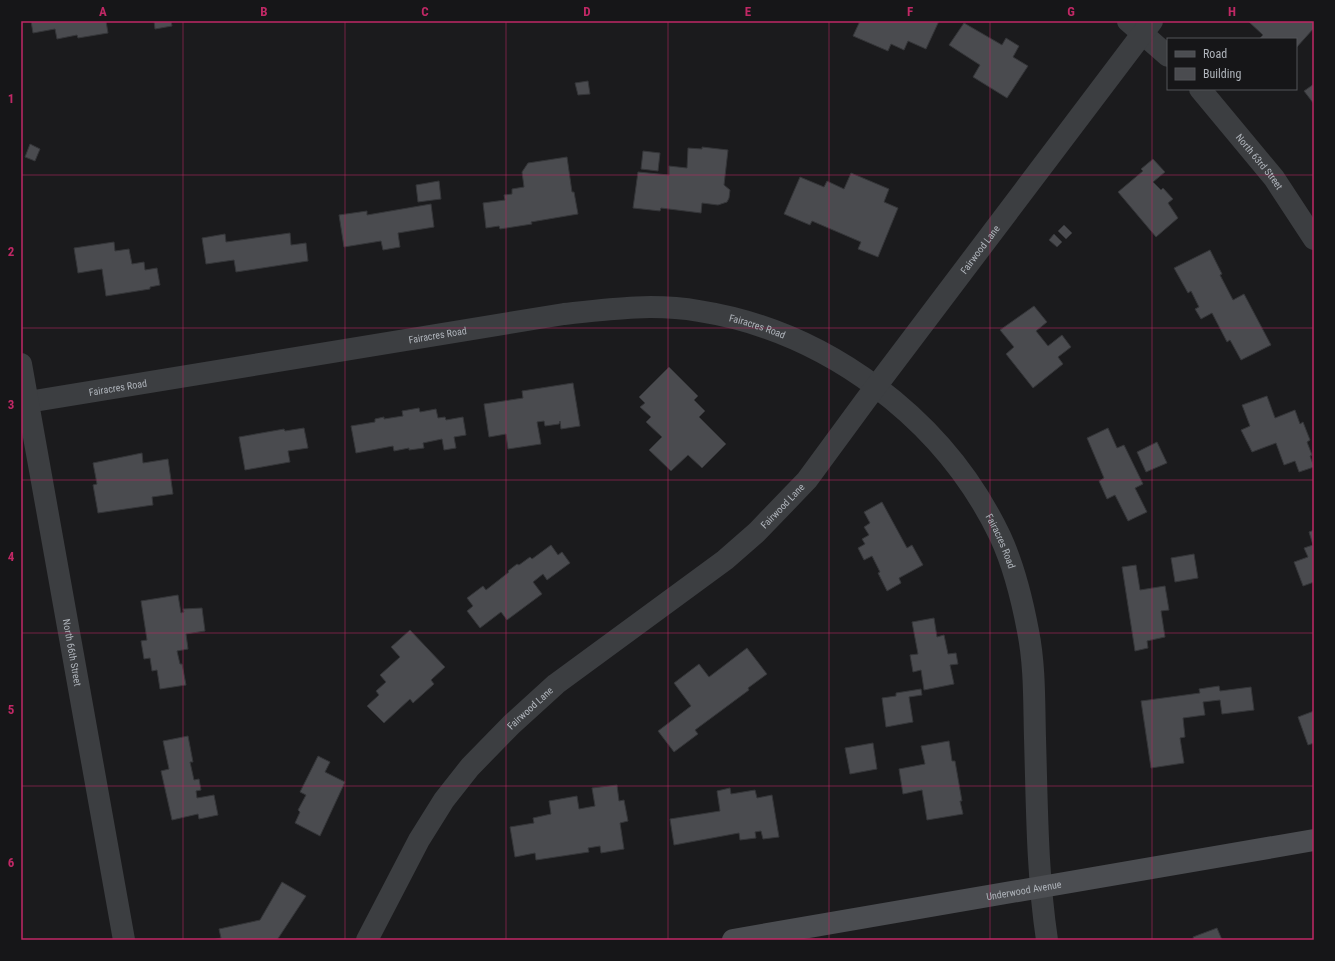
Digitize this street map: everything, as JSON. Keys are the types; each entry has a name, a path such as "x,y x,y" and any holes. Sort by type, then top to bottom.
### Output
{"main road":[{"name":"Underwood Avenue","path":"733,940 1314,840"}],"street":[{"path":"1141,25 1167,55"},
{"name":"Fairwood Lane","path":"367,940 419,840 444,800 470,767 512,724 556,684 725,560 757,532 807,480 1141,25"},
{"name":"North 63rd Street","path":"1201,90 1274,178 1314,239"},
{"name":"Fairacres Road","path":"28,402 564,314 633,306 698,311 728,316 761,326 819,351 848,366 908,411 952,460 978,497 999,536 1009,560 1017,585 1028,632 1034,679 1039,851 1047,940"},
{"name":"North 66th Street","path":"21,364 124,940"}],"building":[{"path":"31,21 106,21 108,33 78,38 77,35 57,39 55,29 33,33"},
{"path":"154,21 171,21 172,26 155,29"},
{"path":"860,21 939,21 926,49 908,41 904,50 891,44 888,51 853,36"},
{"path":"1248,21 1314,21 1314,28 1297,47 1297,38 1260,38 1263,35"},
{"path":"964,23 1002,45 1006,38 1019,46 1013,57 1028,66 1007,98 973,77 980,65 949,45"},
{"path":"588,81 590,94 578,95 575,83"},
{"path":"1314,84 1314,104 1304,91"},
{"path":"30,144 40,149 35,161 25,157"},
{"path":"702,147 728,150 724,185 730,190 727,202 718,205 702,203 701,213 661,208 660,211 633,208 638,172 669,175 669,166 687,168 688,148 702,149"},
{"path":"643,151 660,153 658,171 641,169"},
{"path":"567,157 572,192 574,192 578,214 500,229 499,226 486,228 483,203 505,200 504,195 512,194 512,189 524,187 522,172 528,163"},
{"path":"1153,159 1165,172 1153,182 1161,190 1163,188 1173,199 1168,203 1178,218 1156,237 1118,192 1143,171 1141,169"},
{"path":"851,173 889,189 884,202 898,208 878,257 858,249 861,242 812,221 810,225 784,214 800,177 824,187 827,181 844,189"},
{"path":"439,181 441,199 418,202 416,185"},
{"path":"431,204 434,227 398,233 400,247 383,250 381,241 344,247 339,215 367,211 367,215"},
{"path":"1064,225 1072,233 1066,239 1058,231"},
{"path":"290,233 291,245 306,243 308,261 236,272 234,260 206,264 202,238 225,234 226,242"},
{"path":"1054,234 1062,242 1057,247 1049,240"},
{"path":"114,242 115,251 129,249 132,264 144,262 145,270 157,268 160,285 150,287 150,289 106,296 102,269 78,273 74,248"},
{"path":"1210,250 1222,274 1220,275 1233,300 1244,294 1271,345 1241,360 1230,340 1227,342 1212,313 1201,319 1195,309 1199,307 1191,291 1188,293 1174,268"},
{"path":"1034,306 1047,322 1036,331 1048,346 1062,335 1071,347 1058,357 1063,364 1033,388 1006,354 1014,347 1000,330"},
{"path":"669,367 698,396 694,400 705,411 699,417 726,444 702,468 688,455 671,471 649,450 662,437 646,422 651,417 640,407 645,403 639,397"},
{"path":"573,383 580,426 561,429 560,421 559,424 545,426 544,421 537,422 541,444 508,449 506,434 489,437 484,404 523,398 522,391"},
{"path":"1267,396 1275,418 1295,410 1300,424 1303,422 1310,440 1307,442 1312,455 1310,456 1314,467 1299,472 1295,461 1284,465 1276,443 1252,452 1241,430 1250,426 1242,405"},
{"path":"419,408 420,412 436,409 438,418 445,417 446,420 463,417 466,435 454,437 456,448 444,450 442,439 423,443 424,448 409,450 409,448 394,451 393,446 356,453 351,426 375,422 375,419 384,417 384,419 403,416 402,411"},
{"path":"304,428 308,448 288,451 290,462 245,470 239,437 284,429 285,431"},
{"path":"1108,428 1117,448 1124,445 1143,484 1135,488 1147,512 1128,521 1115,495 1107,499 1099,481 1104,478 1087,438"},
{"path":"1157,442 1167,463 1146,472 1137,452"},
{"path":"142,453 143,463 168,459 173,494 152,497 153,505 98,513 93,485 97,484 93,463"},
{"path":"882,502 907,548 912,545 923,565 899,578 901,583 887,591 872,556 864,560 858,548 865,544 862,539 869,535 864,527 870,523 864,512"},
{"path":"1314,530 1314,582 1303,586 1294,562 1308,557 1304,548 1313,545 1309,532"},
{"path":"551,545 558,555 562,552 570,563 547,580 543,574 533,582 542,594 507,620 501,612 480,628 467,611 473,606 467,598 483,586 486,590 517,564 519,565 530,557 532,559"},
{"path":"1194,554 1198,578 1175,582 1171,558"},
{"path":"1136,565 1140,590 1165,586 1169,610 1161,611 1165,637 1147,641 1148,648 1135,651 1122,567"},
{"path":"178,595 181,613 184,612 183,609 202,608 205,631 186,634 188,649 177,651 180,664 182,664 186,685 160,689 157,670 152,671 150,658 144,659 141,641 147,640 141,601"},
{"path":"934,618 937,637 944,635 948,654 956,653 958,664 950,665 954,684 924,690 921,670 913,672 910,655 918,654 912,622"},
{"path":"410,630 445,667 431,680 434,684 413,703 410,699 384,723 367,706 379,695 376,691 386,682 380,675 400,657 391,647"},
{"path":"747,648 767,674 748,688 749,690 695,730 698,734 674,752 658,731 691,706 674,683 699,664 709,677"},
{"path":"1219,686 1220,691 1251,687 1254,710 1222,714 1220,700 1203,702 1205,715 1183,718 1185,737 1180,738 1184,763 1151,768 1141,701 1200,693 1199,689"},
{"path":"921,689 922,695 909,697 913,722 886,727 882,698 896,696 896,693"},
{"path":"1314,711 1314,743 1308,745 1298,717"},
{"path":"188,736 193,762 190,762 194,780 199,779 201,790 196,791 197,798 214,795 218,815 199,819 198,814 172,820 161,771 169,769 163,741"},
{"path":"949,741 952,761 955,761 963,814 927,820 922,790 903,794 899,769 925,764 921,746"},
{"path":"873,743 877,769 850,774 845,748"},
{"path":"318,756 330,762 325,772 345,782 320,836 295,823 300,812 298,810 306,795 300,792"},
{"path":"617,785 619,801 624,800 628,821 620,823 624,849 601,853 600,846 588,848 589,852 536,860 535,853 515,857 510,827 534,823 533,818 551,814 549,801 577,796 579,809 595,806 592,788"},
{"path":"730,788 731,794 755,790 757,798 772,795 779,837 763,839 761,831 755,832 756,838 740,840 739,833 674,845 670,819 720,811 717,791"},
{"path":"282,882 306,896 277,940 212,940 221,938 219,929 260,920"},
{"path":"1217,928 1222,940 1194,940 1193,937"}]}
